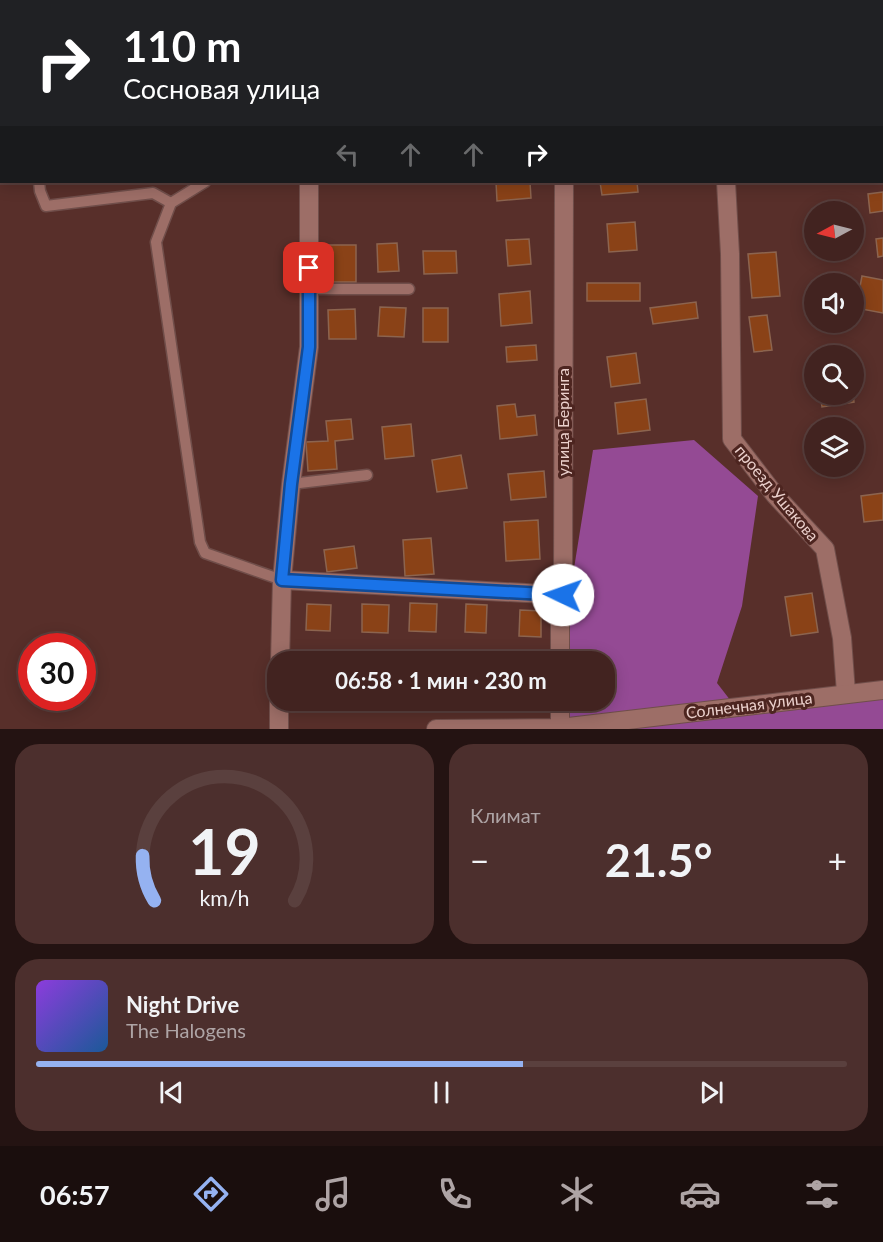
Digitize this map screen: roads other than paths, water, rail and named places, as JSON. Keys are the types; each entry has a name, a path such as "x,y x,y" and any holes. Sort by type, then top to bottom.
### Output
{"street":[{"path":"280,651 282,580 291,484 309,347 309,183"},
{"name":"улица Беринга","path":"560,651 560,608 563,595 564,183"},
{"name":"проезд Ушакова","path":"726,183 730,266 732,439 775,495 825,549 842,638 846,693"},
{"path":"282,580 563,595"},
{"name":"Солнечная улица","path":"436,729 560,728 883,690"},
{"path":"279,711 279,729"},
{"path":"560,711 560,728"}],"lane":[{"path":"39,183 46,206 153,193 171,203"},
{"path":"203,183 171,203 156,242 200,542 205,553 282,580"},
{"path":"309,290 408,289"},
{"path":"291,484 367,475"}]}
